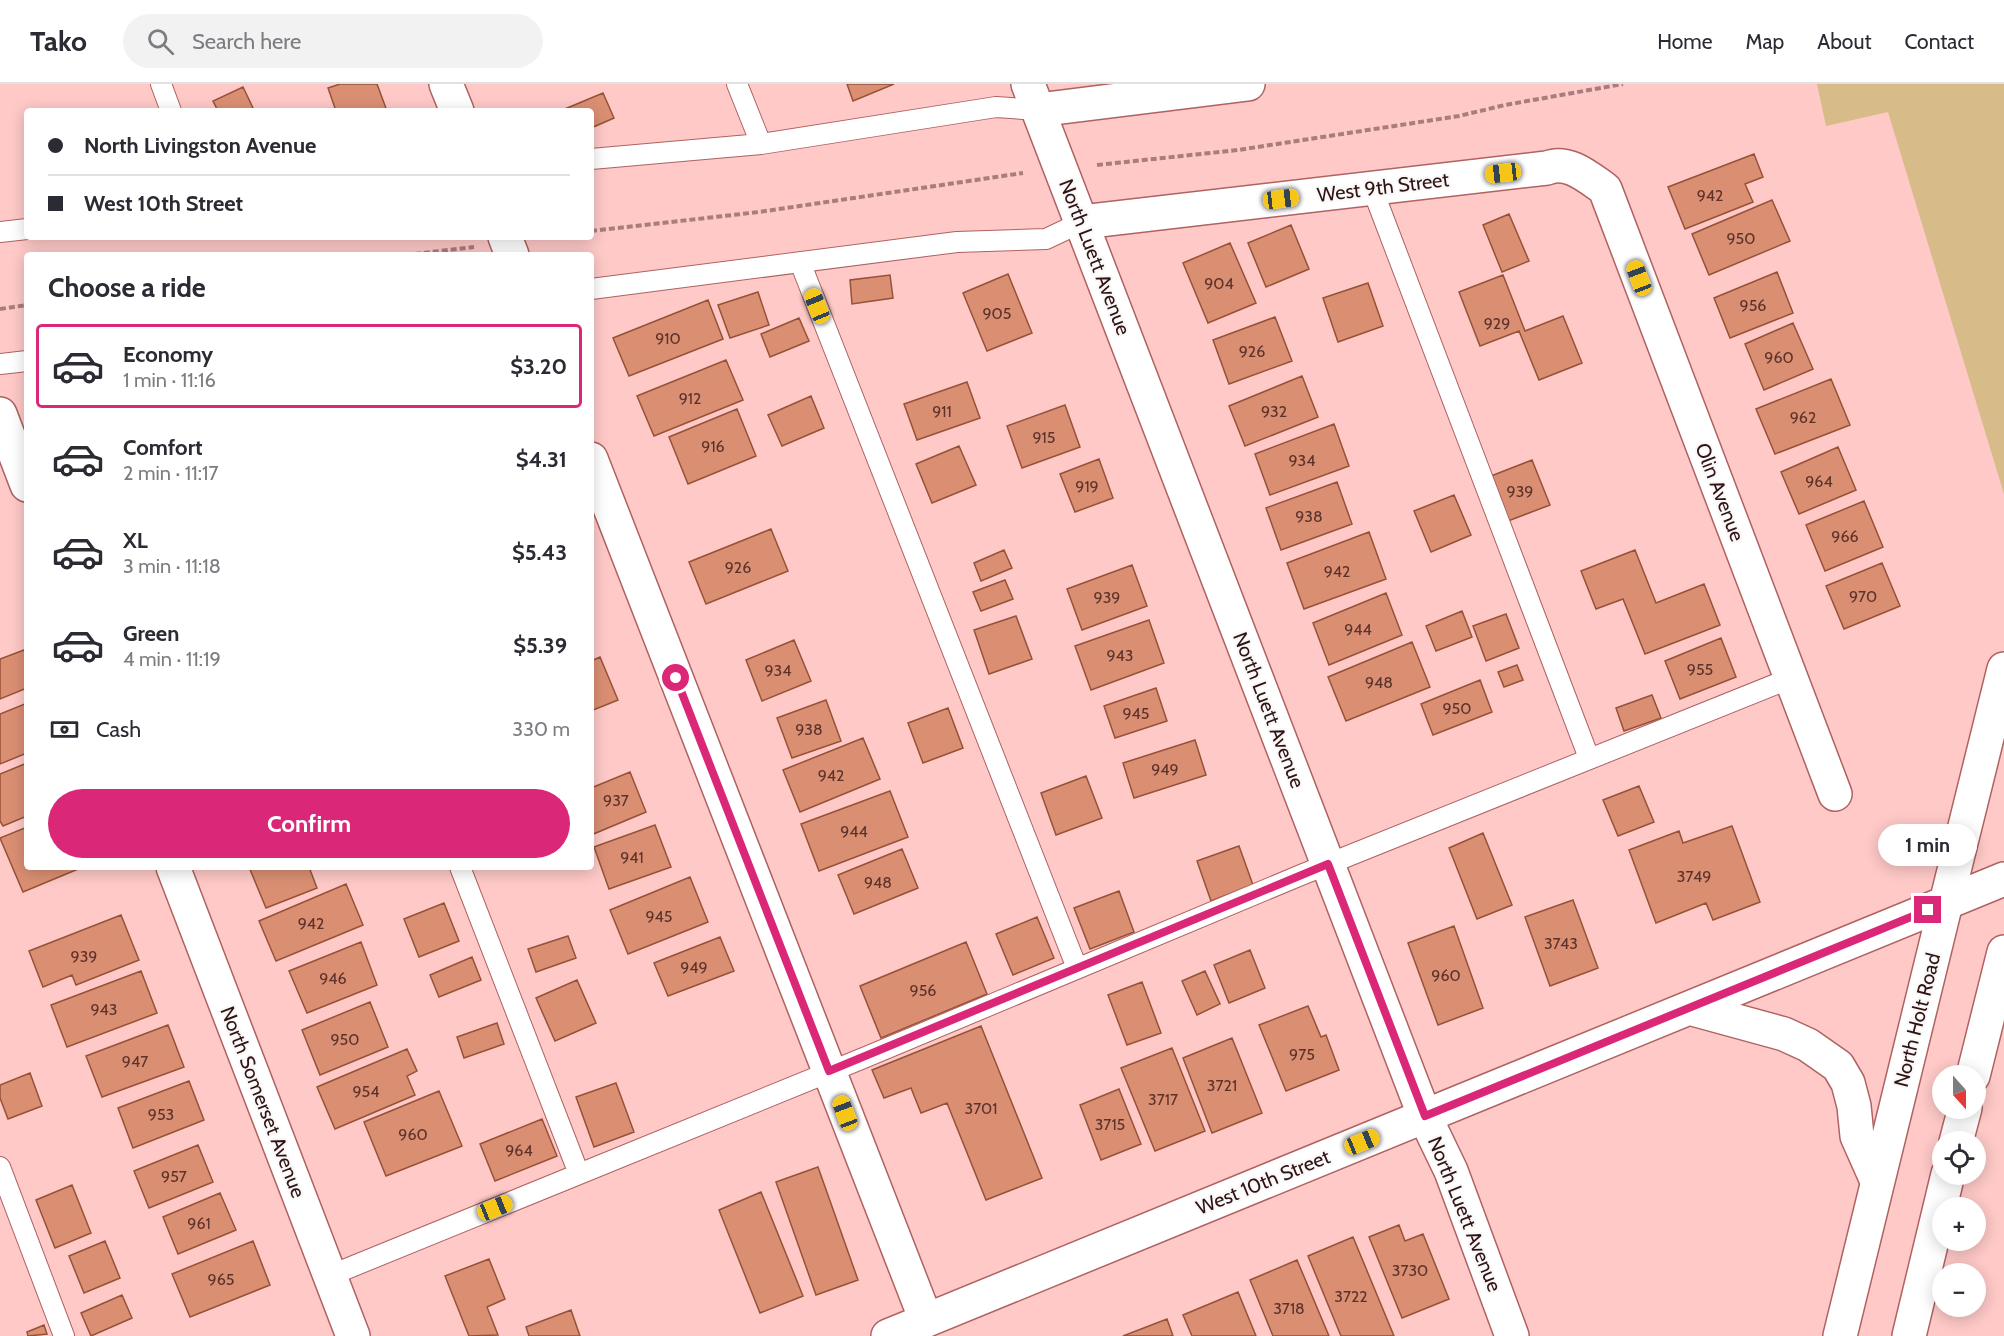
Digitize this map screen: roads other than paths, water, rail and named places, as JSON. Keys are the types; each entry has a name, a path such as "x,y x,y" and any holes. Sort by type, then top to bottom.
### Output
{"street":[{"path":"446,84 456,108"},
{"path":"1033,97 1248,84"},
{"name":"North Luett Avenue","path":"1033,97 1425,1116 1451,1171 1512,1336"},
{"name":"West 9th Street","path":"1082,222 1547,168 1554,165 1585,174 1605,189"},
{"name":"Olin Avenue","path":"1605,189 1835,794"},
{"path":"492,242 507,252"},
{"path":"0,414 24,476"},
{"path":"594,467 926,1320"},
{"name":"North Holt Road","path":"1840,1336 2004,669"},
{"name":"North Somerset Avenue","path":"174,870 352,1336"},
{"name":"West 10th Street","path":"888,1336 2004,879"},
{"path":"1976,1065 2004,951"},
{"path":"1689,1008 1784,1034 1808,1045 1838,1066 1848,1083 1854,1106 1857,1136 1878,1181"},
{"path":"1909,1336 1945,1185"}],"lane":[{"path":"161,84 170,108"},
{"path":"737,84 761,144"},
{"path":"594,159 761,144 996,106 1033,97"},
{"path":"1372,188 1589,758"},
{"path":"594,289 957,242 1046,239 1082,222"},
{"path":"0,232 24,229"},
{"path":"800,262 1077,968"},
{"path":"0,364 24,361"},
{"path":"329,1276 1328,864 1791,678"},
{"path":"461,870 579,1174"},
{"path":"0,1167 64,1336"}]}
